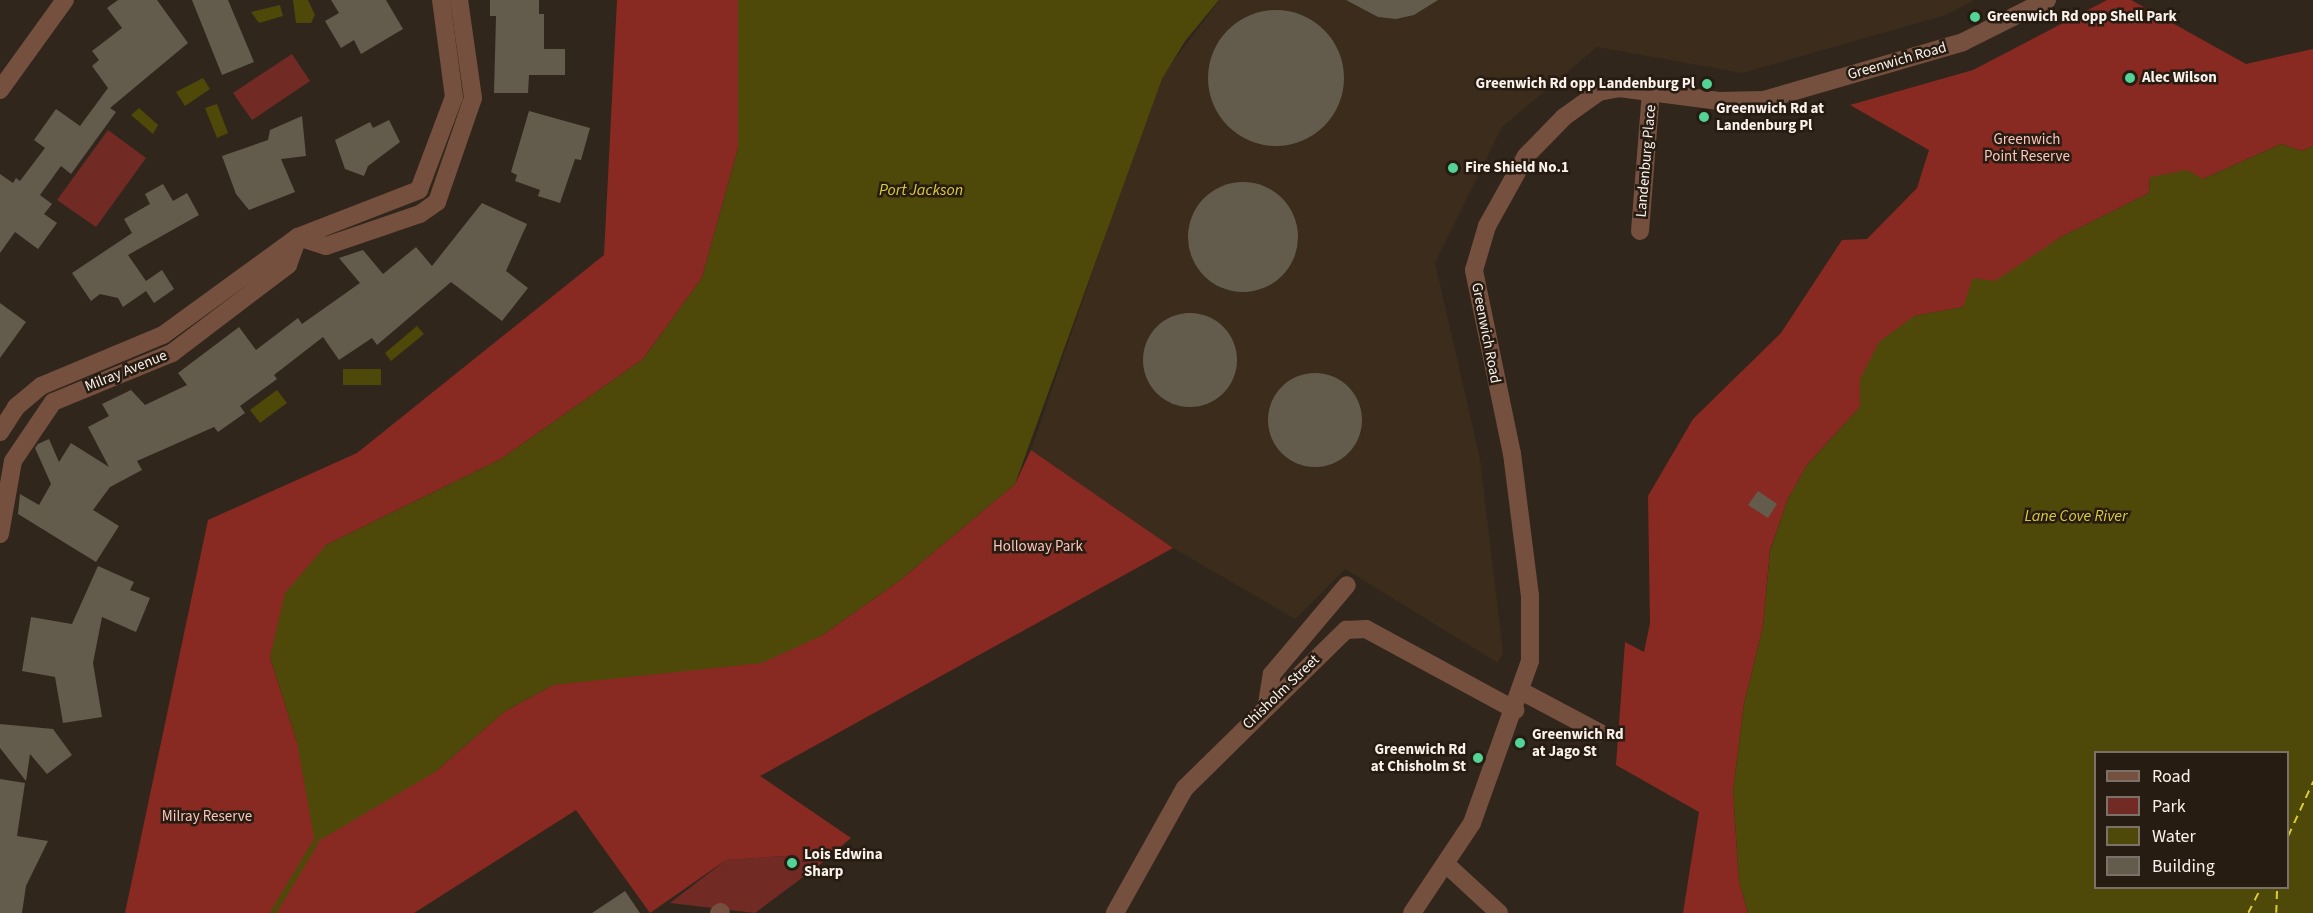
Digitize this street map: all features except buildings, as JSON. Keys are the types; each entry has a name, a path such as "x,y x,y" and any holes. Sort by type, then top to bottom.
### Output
{"street":[{"path":"0,90 64,0"},
{"name":"Milray Avenue","path":"0,432 16,407 41,386 163,335 298,237 410,197 425,183 454,97 441,0"},
{"path":"298,237 326,246 420,214 437,202 472,98 459,0"},
{"name":"Greenwich Road","path":"1412,913 1447,866 1472,823 1515,710 1530,661 1530,596 1512,454 1476,291 1479,246 1526,156 1564,117 1599,92 1651,90 1719,101 1764,100 1963,42 2046,0"},
{"name":"Landenburg Place","path":"1640,231 1651,90"},
{"name":"Milray Avenue","path":"0,534 13,461 53,402 172,353 288,265 298,237"},
{"path":"1266,704 1272,674 1347,585"},
{"name":"Chisholm Street","path":"1115,913 1185,788 1266,704 1346,630 1366,629 1515,710"},
{"path":"1521,691 1600,733"},
{"path":"1447,866 1499,913"}],"shaded area":[{"path":"1220,0 1975,0 1946,15 1742,73 1597,47 1502,127 1435,263 1480,459 1503,652 1498,663 1345,569 1295,619 1173,548 1031,450 1159,80"}],"green space":[{"path":"617,0 738,0 738,148 702,278 643,359 501,459 326,545 270,657 297,742 435,772 505,711 553,685 821,636 899,581 1015,484 1031,450 1173,548 760,776 851,838 818,866 786,856 726,860 650,913 576,810 414,913 125,913 208,520 357,453 604,255"},
{"name":"Greenwich Point Reserve","path":"2107,0 2131,0 2246,64 2313,49 2313,146 2302,151 2281,144 2203,179 2150,177 2149,193 2061,237 1963,307 1915,316 1860,379 1860,407 1807,465 1788,499 1770,550 1763,627 1744,704 1733,791 1739,881 1748,913 1683,913 1699,812 1616,765 1625,642 1644,652 1650,623 1648,496 1693,419 1781,333 1842,240 1867,239 1917,188 1929,150 1850,105 1973,70"},
{"path":"292,54 310,81 252,120 233,93"},
{"path":"108,130 146,158 96,227 57,200"},
{"path":"786,856 818,866 755,913 670,903 726,860"}],"water":[{"path":"293,0 308,0 315,15 311,23 296,23"},
{"name":"Port Jackson","path":"738,0 1219,0 1185,41 1162,79 1015,484 899,581 821,636 762,663 553,685 505,711 435,772 315,843 297,742 270,657 285,593 326,545 501,459 643,359 702,278 738,148"},
{"path":"280,5 283,16 259,23 251,12"},
{"path":"203,78 210,89 185,106 176,92"},
{"path":"217,104 228,133 217,138 205,108"},
{"path":"139,108 158,125 153,134 131,115"},
{"name":"Lane Cove River","path":"2281,144 2302,151 2313,146 2313,913 1748,913 1739,881 1733,791 1744,704 1763,627 1770,551 1788,499 1807,465 1860,407 1860,379 1879,342 1914,316 1963,307 1973,278 1995,281 2061,237 2149,193 2150,177 2187,170 2203,179"},
{"path":"417,326 424,334 391,361 385,353"},
{"path":"343,369 381,369 381,385 343,385"},
{"path":"277,390 287,403 260,423 250,410"}],"waterway":[{"path":"273,913 315,843"}],"ferry route":[{"path":"2289,834 2313,782"},
{"path":"2248,913 2260,889"},
{"path":"2276,913 2277,889"}],"place":[{"name":"Greenwich Rd opp Shell Park","path":"1975,17"},
{"name":"Alec Wilson","path":"2130,78"},
{"name":"Greenwich Rd opp Landenburg Pl","path":"1707,84"},
{"name":"Greenwich Rd at Landenburg Pl","path":"1704,117"},
{"name":"Fire Shield No.1","path":"1453,168"},
{"name":"Greenwich Rd at Jago St","path":"1520,743"},
{"name":"Greenwich Rd at Chisholm St","path":"1478,758"},
{"name":"Lois Edwina Sharp","path":"792,863"}],"park label":[{"name":"Holloway Park","path":"1038,547"},
{"name":"Milray Reserve","path":"207,817"}]}
